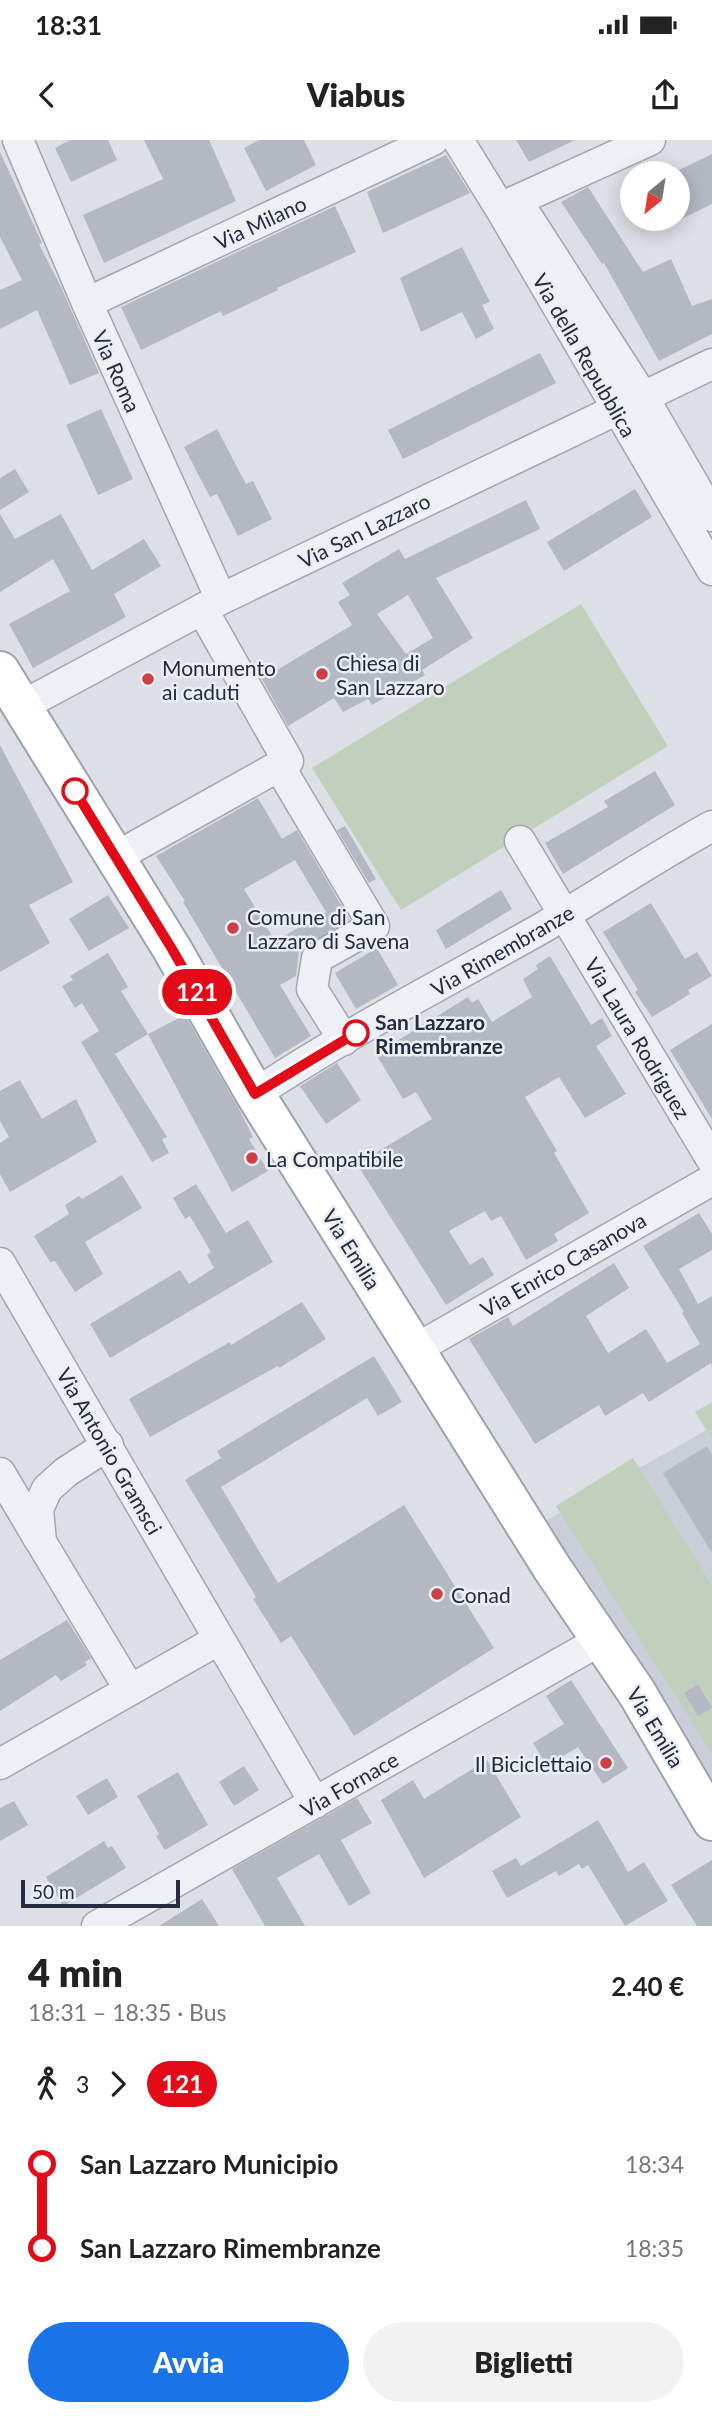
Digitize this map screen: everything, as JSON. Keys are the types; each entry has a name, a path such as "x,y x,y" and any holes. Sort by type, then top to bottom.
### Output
{"main road":[{"name":"Via Emilia","path":"0,671 172,949 255,1094 552,1568 637,1693 712,1821"}],"street":[{"name":"Via Milano","path":"87,303 433,140"},
{"name":"Via della Repubblica","path":"457,140 509,205"},
{"name":"Via della Repubblica","path":"477,140 509,205 630,403 712,516"},
{"path":"509,205 650,140"},
{"name":"Via Roma","path":"22,141 211,604 288,761 279,766"},
{"name":"Via San Lazzaro","path":"22,706 211,604 712,364"},
{"name":"Via della Repubblica","path":"630,403 712,570"},
{"path":"116,858 279,766 374,926 317,958 312,989 344,1041"},
{"name":"Via Rimembranze","path":"255,1094 563,916 712,826"},
{"name":"Via Laura Rodriguez","path":"520,841 712,1160"},
{"name":"Via Enrico Casanova","path":"414,1350 712,1180"},
{"name":"Via Antonio Gramsci","path":"0,1263 315,1803"},
{"path":"41,1542 38,1509 47,1489 66,1472 108,1445"},
{"path":"0,1465 17,1476 37,1479 66,1472"},
{"path":"0,1474 130,1690"},
{"path":"0,1764 218,1640"},
{"name":"Via Fornace","path":"108,1923 601,1640"}],"shaded area":[{"path":"712,1427 712,1792 542,1523"}],"green space":[{"path":"581,604 668,746 401,910 312,768"},
{"path":"712,1402 712,1439 695,1412"},
{"path":"633,1458 712,1585 712,1754 556,1506"}],"building":[{"path":"70,140 108,140 117,160 71,182 55,148"},
{"path":"144,140 209,140 236,201 104,263 83,215 163,179"},
{"path":"259,140 304,140 316,165 266,191 244,148"},
{"path":"516,140 575,140 529,162"},
{"path":"0,152 99,373 70,385 37,310 0,329 0,290 22,280 0,237"},
{"path":"712,154 712,204 690,215 690,165"},
{"path":"446,155 470,193 383,233 367,192"},
{"path":"588,187 643,272 671,259 692,306 712,299 712,334 659,361 604,263 602,264 561,202"},
{"path":"335,206 356,252 223,316 221,311 141,350 121,307"},
{"path":"462,247 490,302 482,305 494,329 476,339 462,312 421,332 400,278"},
{"path":"540,353 556,383 403,459 388,430"},
{"path":"101,409 133,479 98,495 66,425"},
{"path":"217,429 246,484 253,481 272,519 238,536 217,494 210,497 184,447"},
{"path":"15,469 29,492 0,510 0,478"},
{"path":"635,489 652,517 564,571 547,542"},
{"path":"526,500 540,529 436,578 473,638 422,670 425,675 372,705 368,699 343,712 334,698 288,726 262,679 352,625 338,602 350,595 342,583 399,549 405,559","holes":["408,595 433,638 406,654 377,614"]},
{"path":"0,514 15,539 61,514 92,570 144,539 161,566 114,594 126,617 33,668 9,624 70,591 53,559 0,592"},
{"path":"0,745 73,882 29,905 50,943 0,972"},
{"path":"655,771 675,805 563,874 545,843 608,807 604,801"},
{"name":"Comune di San Lazzaro di Savena","path":"258,798 282,839 297,830 350,920 299,951 296,976 280,985 311,1036 275,1058 183,902 185,901 156,856","holes":["295,860 326,912 275,941 244,889"]},
{"path":"345,826 376,879 369,883 337,830"},
{"path":"501,890 512,909 446,949 436,930"},
{"path":"108,895 129,928 89,951 69,919"},
{"path":"651,903 685,959 697,952 712,976 688,990 690,994 652,1017 635,992 638,990 603,932"},
{"path":"377,948 398,985 356,1009 335,973"},
{"path":"108,953 128,987 121,991 148,1034 115,1054 167,1137 162,1139 169,1153 152,1162 81,1042 99,1031 82,1003 75,1008 62,986 73,980 70,976"},
{"path":"550,956 591,1025 602,1018 612,1036 596,1046 626,1094 585,1118 559,1077 525,1097 589,1213 554,1234 558,1241 526,1260 501,1216 491,1221 485,1211 449,1231 470,1265 483,1257 494,1275 446,1305 357,1164 432,1119 416,1092 403,1099 376,1054 468,997 472,1003 478,999 492,1022 532,997 523,979 538,969 536,965"},
{"path":"185,1015 240,1111 253,1137 249,1139 268,1171 232,1192 148,1034"},
{"path":"712,1024 712,1119 670,1050"},
{"path":"337,1063 361,1100 326,1124 300,1086"},
{"path":"20,1080 42,1119 76,1099 97,1142 10,1192 0,1174 0,1143 9,1137 0,1121 0,1091"},
{"path":"122,1175 142,1208 85,1242 103,1274 75,1292 55,1261 50,1262 34,1236 69,1214 65,1205 79,1196 82,1199"},
{"path":"196,1184 226,1233 248,1220 273,1262 110,1358 90,1324 180,1270 189,1284 214,1268 207,1255 211,1252 190,1216 185,1219 173,1198"},
{"path":"699,1213 712,1234 712,1250 679,1269 698,1304 712,1296 712,1366 711,1363 649,1402 643,1393 605,1416 599,1405 535,1444 469,1339 508,1317 513,1326 614,1263 629,1288 586,1316 608,1353 646,1329 667,1363 700,1344 682,1313 684,1312 643,1246"},
{"path":"302,1302 326,1339 279,1368 278,1366 150,1437 129,1399 230,1342 231,1345"},
{"path":"374,1356 402,1402 378,1416 367,1398 221,1487 278,1583 404,1505 494,1648 354,1736 291,1636 281,1643 185,1480 221,1458 217,1451"},
{"path":"707,1446 712,1455 712,1553 663,1473"},
{"path":"67,1620 91,1658 85,1662 87,1665 61,1681 56,1675 0,1711 0,1660"},
{"path":"571,1680 628,1768 603,1784 578,1747 547,1766 533,1743 564,1724 546,1696"},
{"path":"698,1684 712,1708 698,1716 684,1693"},
{"path":"487,1760 521,1817 424,1878 381,1800 413,1780 424,1799"},
{"path":"244,1766 259,1790 234,1806 219,1782"},
{"path":"178,1772 208,1825 165,1850 137,1796"},
{"path":"107,1778 118,1797 88,1815 76,1796"},
{"path":"357,1798 372,1823 341,1840 371,1893 349,1906 319,1854 277,1878 305,1926 265,1926 232,1869"},
{"path":"14,1801 28,1825 0,1841 0,1808"},
{"path":"598,1820 628,1872 644,1862 668,1901 625,1926 588,1865 582,1869 579,1864 559,1876 556,1871 507,1898 492,1871 516,1858 521,1866"},
{"path":"104,1841 108,1848 112,1846 126,1868 63,1906 46,1877"},
{"path":"712,1860 712,1926 697,1926 671,1885"},
{"path":"202,1899 219,1926 159,1926"}],"bus line":[{"name":"121","path":"75,791 172,949 255,1094 356,1033"}],"place":[{"name":"Chiesa di San Lazzaro","path":"322,674"},
{"name":"Monumento ai caduti","path":"148,679"},
{"name":"Comune di San Lazzaro di Savena","path":"233,928"},
{"name":"San Lazzaro Rimembranze","path":"356,1033"},
{"name":"La Compatibile","path":"252,1158"},
{"name":"Conad","path":"437,1594"},
{"name":"Il Biciclettaio","path":"606,1763"}]}
